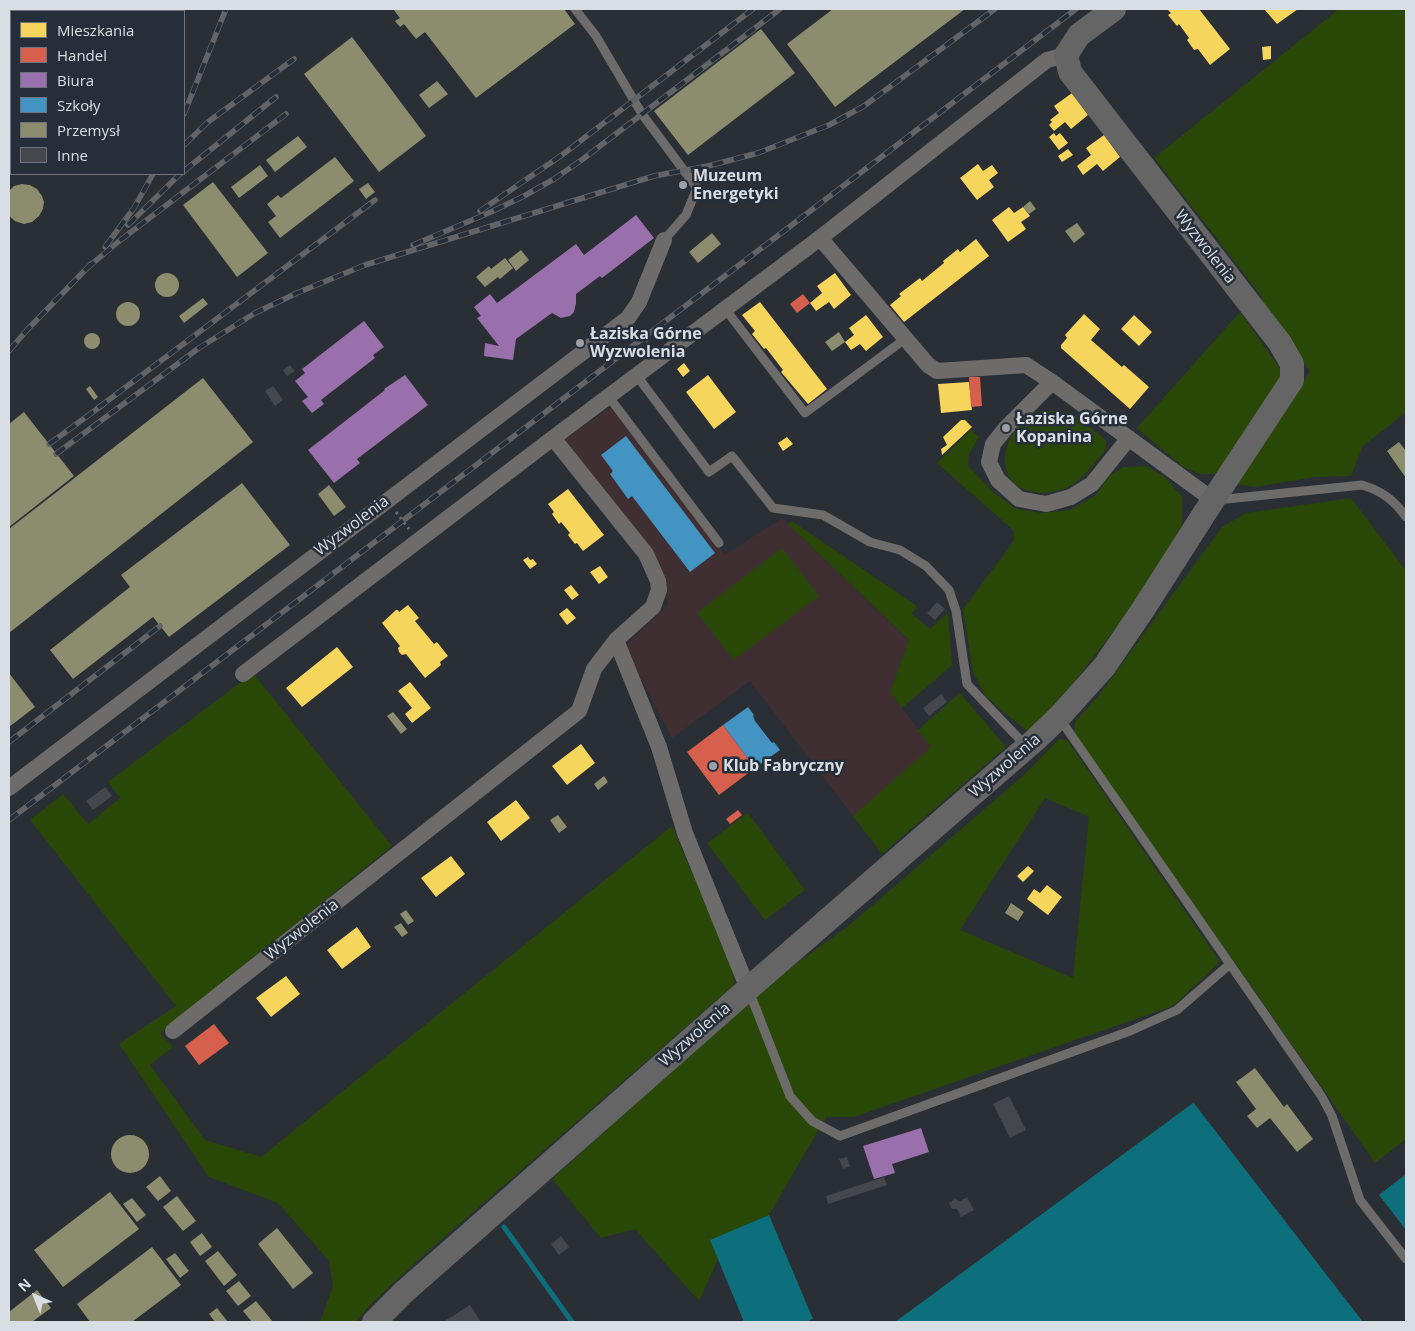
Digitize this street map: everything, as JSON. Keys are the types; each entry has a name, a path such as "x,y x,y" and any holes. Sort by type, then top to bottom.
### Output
{"street":[{"path":"243,674 553,438 726,310 1046,60 1066,55 1079,35 1114,9"},
{"name":"Wyzwolenia","path":"374,1322 405,1291 1059,717 1104,667 1292,380 1292,364 1280,342 1070,72 1066,55"},
{"path":"820,238 928,365 937,370 1026,365 1213,500"},
{"name":"Wyzwolenia","path":"9,788 628,318 639,302 664,240"},
{"path":"1052,382 1006,428 993,444 989,462 998,480 1019,499 1046,504 1071,497 1092,484 1129,438"},
{"name":"Wyzwolenia","path":"173,1031 579,711 594,669 616,640 653,607 659,590 658,581 646,554 553,438"},
{"path":"616,640 659,747 685,833 748,989"}],"lane":[{"path":"575,9 596,36 642,114 697,188 686,215 664,240"},
{"path":"726,310 805,413 905,339"},
{"path":"637,376 710,472 732,456 773,508 823,515 870,542 900,550 926,566 949,590 956,611 967,684 1027,747"},
{"path":"609,397 719,543"},
{"path":"1213,500 1362,485 1377,490 1391,498 1405,511"},
{"path":"1059,717 1322,1097 1332,1116 1360,1200 1406,1259"},
{"path":"748,989 790,1096 812,1121 840,1136 1130,1031 1177,1010 1230,964"}],"path":[{"path":"628,318 661,358"},
{"path":"387,500 418,541"}],"shaded area":[{"path":"611,407 725,555 782,518 909,641 890,692 932,747 853,816 750,681 672,738 624,647 668,605 657,559 562,441"}],"green space":[{"path":"1339,9 1406,9 1406,412 1363,446 1351,476 1316,477 1255,487 1236,484 1214,474 1199,474 1182,466 1137,428 1240,312 1297,393 1310,371 1274,323 1260,294 1154,158"},
{"path":"1040,411 1071,413 1106,440 1106,449 1075,483 1058,491 1039,493 1029,491 1013,482 1008,474 1005,465 1007,447 1010,438 1021,423"},
{"path":"971,430 979,437 969,454 968,466 993,492 1016,509 1042,513 1070,510 1096,495 1109,476 1124,467 1146,466 1166,478 1182,497 1182,525 1137,601 1075,681 1028,732 986,697 973,672 963,609 1014,541 1013,530 937,463"},
{"path":"1351,498 1406,571 1406,1139 1375,1163 1074,733 1075,722 1100,694 1222,527 1246,513"},
{"path":"792,521 917,606 912,614 930,629 948,613 952,665 902,708 890,692 909,640 788,524"},
{"path":"782,548 819,596 734,660 697,613"},
{"path":"253,673 392,846 160,1033 173,1047 150,1065 205,1140 261,1157 672,826 731,965 735,984 426,1253 369,1306 356,1322 320,1322 333,1286 329,1261 278,1203 209,1177 119,1044 176,1006 30,820 63,794 88,824 120,798 108,782"},
{"path":"960,693 1006,747 882,854 853,816 931,747 918,730"},
{"path":"1059,739 1067,740 1220,962 1173,1006 854,1117 826,1117 769,1215 711,1240 718,1259 699,1301 635,1229 601,1238 552,1179 768,984 847,927 1024,775","holes":["1045,798 1089,817 1073,978 960,930"]},
{"path":"748,813 805,890 765,920 707,843"}],"water":[{"path":"1193,1103 1363,1322 895,1322"},
{"path":"1406,1174 1406,1230 1379,1195"},
{"path":"769,1215 813,1319 805,1322 744,1322 710,1240"}],"building: Mieszkania":[{"path":"1167,9 1199,9 1230,49 1210,65 1198,49 1194,50 1187,40 1189,38 1179,24 1177,26 1168,15 1171,13"},
{"path":"1264,9 1298,9 1277,24"},
{"path":"1271,46 1271,59 1263,60 1262,47"},
{"path":"1072,93 1088,115 1071,129 1065,122 1054,131 1049,125 1052,122 1050,120 1059,113 1054,106"},
{"path":"1054,133 1056,136 1060,133 1068,143 1059,150 1049,137"},
{"path":"1104,135 1120,157 1103,171 1097,164 1083,175 1077,166 1091,155 1086,148"},
{"path":"1068,149 1073,155 1062,162 1058,156"},
{"path":"978,164 983,171 992,165 998,173 989,180 994,187 977,200 960,178"},
{"path":"1009,207 1014,213 1023,207 1030,216 1021,222 1026,229 1008,242 992,220"},
{"path":"976,239 989,256 904,322 890,305 901,296 899,294 920,278 922,281 958,249 960,252"},
{"path":"835,273 851,295 834,309 829,302 816,311 810,303 822,293 817,286"},
{"path":"760,302 827,389 808,404 781,372 783,370 766,348 764,349 752,334 755,331 742,315"},
{"path":"1084,314 1100,329 1091,340 1149,387 1130,409 1061,348 1061,345 1067,338 1065,335"},
{"path":"866,315 883,337 866,351 860,344 851,350 845,342 854,335 849,328"},
{"path":"1134,315 1152,332 1139,346 1121,329"},
{"path":"684,363 690,371 683,377 677,369"},
{"path":"708,375 736,412 714,429 686,392"},
{"path":"969,382 972,410 941,413 938,384"},
{"path":"961,420 965,420 972,427 942,455 941,449 947,445 943,437"},
{"path":"787,437 793,444 783,451 778,443"},
{"path":"568,489 604,535 583,551 568,535 570,533 561,522 559,524 548,504"},
{"path":"528,557 537,564 530,569 523,560"},
{"path":"600,566 608,577 599,584 590,572"},
{"path":"571,585 579,595 572,600 564,590"},
{"path":"408,605 419,618 415,621 434,644 437,642 448,656 440,662 441,665 425,678 406,654 402,655 399,652 398,648 400,646 382,623 396,610 399,612"},
{"path":"567,608 576,618 567,625 559,614"},
{"path":"337,647 353,667 302,707 286,688"},
{"path":"410,682 431,708 412,723 405,714 412,708 398,691"},
{"path":"581,744 595,763 567,785 552,766"},
{"path":"516,800 530,818 501,841 487,822"},
{"path":"451,856 465,874 436,897 421,878"},
{"path":"1028,866 1034,871 1023,882 1017,876"},
{"path":"1047,885 1062,897 1048,915 1027,899 1034,889 1040,893"},
{"path":"357,927 371,947 342,969 327,950"},
{"path":"286,976 300,994 271,1017 256,998"}],"building: Handel":[{"path":"803,294 810,303 797,313 790,304"},
{"path":"969,377 980,377 982,406 971,407"},
{"path":"723,725 755,768 719,795 687,752"},
{"path":"738,810 742,815 730,824 726,819"},
{"path":"214,1024 229,1043 199,1065 185,1046"}],"building: Biura":[{"path":"636,215 654,238 602,278 600,276 576,294 574,312 570,316 561,318 552,313 516,339 513,360 484,356 485,343 499,346 477,318 481,316 474,307 490,294 497,303 576,244 584,255"},
{"path":"364,321 384,347 373,355 375,358 321,400 324,404 312,413 302,401 308,397 295,381 305,373 302,369"},
{"path":"405,375 428,405 357,459 360,463 334,483 308,450 384,389"},
{"path":"921,1128 929,1152 892,1164 895,1173 874,1179 863,1146"}],"building: Szkoły":[{"path":"626,436 715,553 690,572 632,496 628,499 610,474 613,471 601,455"},
{"path":"748,707 754,715 755,721 780,750 755,768 723,725"}],"building: Przemysł":[{"path":"393,9 564,9 575,24 476,98 425,32 416,39 404,24 400,27 395,21 400,18"},
{"path":"833,9 965,9 835,107 787,44"},
{"path":"761,29 795,73 688,155 654,111"},
{"path":"352,37 426,136 379,172 304,74"},
{"path":"437,81 448,94 429,108 419,95"},
{"path":"298,136 307,147 275,172 266,160"},
{"path":"335,157 354,181 280,238 268,222 276,216 267,204 278,195 281,198"},
{"path":"260,165 268,176 239,198 231,187"},
{"path":"213,182 268,253 237,277 183,205"},
{"path":"368,183 375,192 366,199 359,189"},
{"path":"30,185 37,189 44,202 39,216 32,222 24,224 15,221 9,216 9,191 14,186"},
{"path":"1030,201 1036,209 1029,214 1023,207"},
{"path":"1077,223 1085,234 1074,243 1065,231"},
{"path":"712,233 721,244 698,263 689,252"},
{"path":"521,250 529,260 516,271 508,260"},
{"path":"505,258 513,268 500,279 498,277 485,287 476,277 489,266 491,269"},
{"path":"167,273 176,276 179,285 176,294 167,297 158,294 155,285 158,276"},
{"path":"203,298 208,304 184,323 179,316"},
{"path":"128,302 137,305 140,314 137,323 128,326 119,323 116,314 119,305"},
{"path":"839,332 845,342 832,351 825,342"},
{"path":"92,333 98,335 100,341 98,347 92,349 86,347 84,341 86,335"},
{"path":"203,378 253,442 9,633 9,529"},
{"path":"90,386 98,397 94,400 86,389"},
{"path":"24,412 74,476 9,527 9,424"},
{"path":"1399,442 1406,451 1406,478 1387,451"},
{"path":"242,483 290,545 169,637 153,617 73,679 50,650 130,587 121,575"},
{"path":"329,485 346,507 334,516 318,494"},
{"path":"9,673 35,707 9,727"},
{"path":"393,712 407,729 401,734 387,716"},
{"path":"604,776 608,782 598,790 594,784"},
{"path":"558,815 567,827 559,833 550,820"},
{"path":"1011,903 1024,912 1018,921 1005,913"},
{"path":"406,910 414,921 408,925 400,914"},
{"path":"401,923 408,933 402,937 394,927"},
{"path":"1255,1068 1284,1107 1287,1104 1313,1139 1297,1152 1270,1118 1257,1128 1247,1116 1256,1109 1236,1082"},
{"path":"130,1135 144,1140 149,1154 144,1168 130,1173 116,1168 111,1154 116,1140"},
{"path":"160,1176 171,1191 158,1201 146,1187"},
{"path":"110,1192 139,1229 63,1287 34,1250"},
{"path":"177,1196 196,1221 183,1231 163,1207"},
{"path":"132,1198 146,1215 137,1222 123,1204"},
{"path":"277,1228 313,1273 293,1289 258,1244"},
{"path":"202,1233 212,1247 200,1256 190,1242"},
{"path":"152,1247 181,1285 132,1322 90,1322 77,1304"},
{"path":"218,1251 237,1275 224,1286 205,1261"},
{"path":"175,1253 189,1271 180,1278 166,1259"},
{"path":"239,1281 251,1296 238,1306 226,1291"},
{"path":"37,1290 51,1308 32,1322 9,1322 9,1312"},
{"path":"256,1301 273,1322 252,1322 243,1311"},
{"path":"217,1308 228,1322 215,1322 209,1314"}],"building: Inne":[{"path":"290,365 295,371 287,376 283,370"},
{"path":"273,386 283,400 275,406 265,391"},
{"path":"937,602 945,609 935,620 927,613"},
{"path":"941,694 947,702 929,716 923,708"},
{"path":"105,787 112,796 93,810 86,801"},
{"path":"1009,1096 1026,1130 1010,1138 993,1104"},
{"path":"847,1157 850,1166 843,1169 839,1159"},
{"path":"884,1177 887,1185 828,1204 826,1196"},
{"path":"967,1197 974,1210 961,1217 957,1209 952,1209 949,1203 955,1199 960,1201"},
{"path":"561,1236 569,1247 559,1255 551,1244"},
{"path":"470,1305 481,1322 443,1322"}],"waterway":[{"path":"504,1227 572,1322"}],"railway":[{"path":"185,112 226,9"},
{"path":"480,211 562,155 753,9"},
{"path":"413,245 491,212 554,179 780,9"},
{"path":"56,454 199,348 255,313 297,293 365,265 654,176 708,166 758,153 829,125 864,106 995,9"},
{"path":"9,820 1076,9"},
{"path":"185,144 208,122 294,59"},
{"path":"185,170 276,97"},
{"path":"86,269 118,242 286,114"},
{"path":"105,247 134,208 152,175"},
{"path":"128,225 179,175"},
{"path":"98,408 375,200"},
{"path":"9,351 91,264"},
{"path":"49,444 104,404"},
{"path":"9,742 160,626"}],"place":[{"name":"Muzeum Energetyki","path":"683,185"},
{"name":"Łaziska Górne Wyzwolenia","path":"580,343"},
{"name":"Łaziska Górne Kopanina","path":"1006,428"},
{"name":"Klub Fabryczny","path":"713,766"}]}
